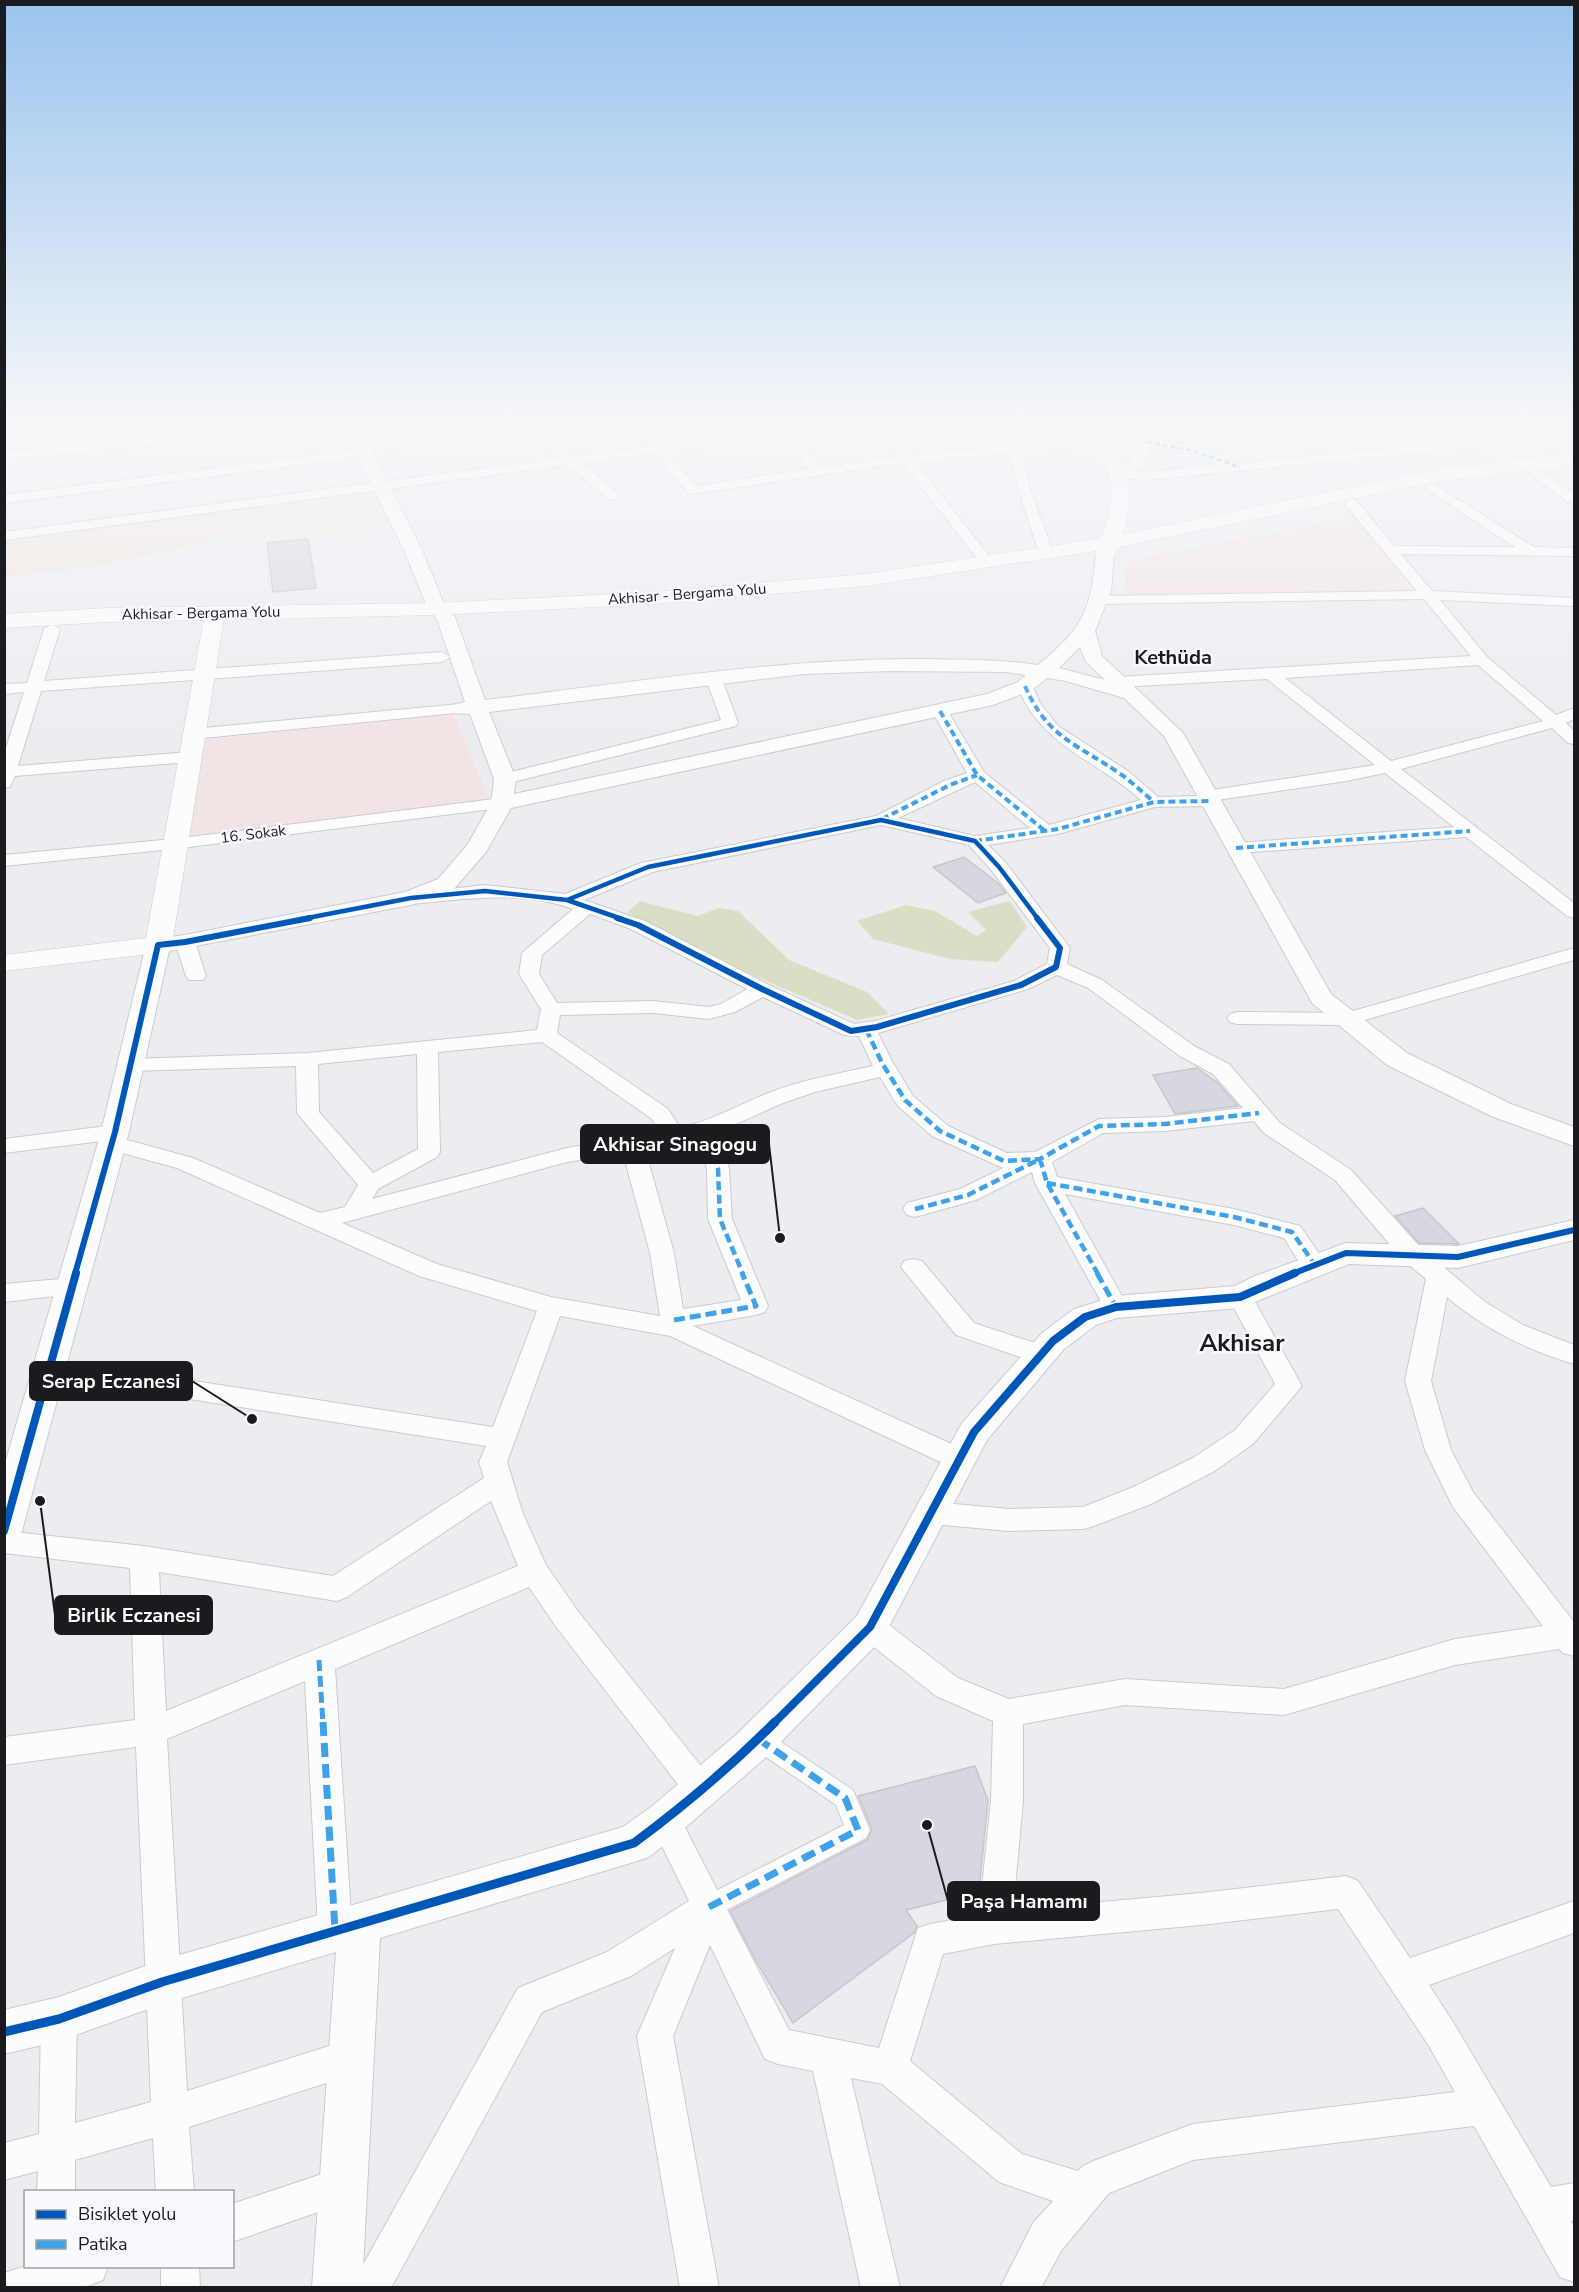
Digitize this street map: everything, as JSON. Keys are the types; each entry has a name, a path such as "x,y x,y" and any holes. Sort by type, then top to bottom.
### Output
{"main road":[{"path":"1107,549 1115,524"},
{"name":"Akhisar - Bergama Yolu","path":"439,615 866,579 1046,553 1107,549 1220,524"},
{"name":"Akhisar - Bergama Yolu","path":"4,621 107,615 216,618 439,615 648,608 860,589 1107,549 1240,524"},
{"path":"4,963 171,943 173,844 216,618"},
{"name":"Akhisar - Bergama Yolu","path":"4,632 216,618"}],"street":[{"path":"4,536 99,524"},
{"path":"399,524 439,615 492,787 502,803"},
{"path":"956,524 987,562"},
{"path":"1036,524 1046,553"},
{"path":"1369,524 1482,660 1575,739"},
{"path":"1489,524 1530,551"},
{"path":"502,803 940,711 993,699 1025,686 1040,671 1063,654 1084,631 1102,591 1107,549"},
{"path":"1392,550 1575,552"},
{"path":"1098,600 1427,595 1575,602"},
{"path":"411,898 446,884 478,847 502,803 505,779 442,657 439,615"},
{"path":"52,629 6,775 191,746 469,708 804,668 891,665 1005,666 1068,675 1125,688 1482,660"},
{"path":"1084,631 1093,658 1173,733 1321,998 1397,1059 1502,1110 1575,1137"},
{"path":"4,689 442,657"},
{"path":"1271,675 1575,912"},
{"path":"505,779 730,723 714,679"},
{"path":"1025,686 1032,706 1059,738 1122,775 1154,802"},
{"path":"940,711 977,775 1045,831"},
{"path":"881,820 975,841 1045,831 1087,822 1125,808 1154,802 1208,798 1388,767 1556,722 1575,713"},
{"path":"1556,722 1575,731"},
{"path":"546,1035 551,1009 529,974 532,954 577,904 648,867 881,820 950,785 977,775"},
{"name":"16. Sokak","path":"4,861 173,844 502,803"},
{"path":"1236,848 1470,831"},
{"path":"975,841 999,867 1060,948 1056,967"},
{"path":"171,943 411,898 485,891 542,896 577,904 638,925 762,989 851,1031 866,1029 1021,985 1056,967"},
{"path":"171,943 196,975"},
{"path":"171,943 131,1065 114,1137 5,1531 144,1558 337,1588 499,1482"},
{"path":"1237,1018 1347,1019 1575,954"},
{"path":"1056,967 1095,984 1187,1051 1221,1069 1272,1128 1343,1175 1425,1265 1476,1308 1514,1331 1575,1355"},
{"path":"551,1009 599,1006 654,1007 692,1013 718,1012 762,989"},
{"path":"866,1029 905,1100 940,1131 1004,1161 1040,1159"},
{"path":"131,1065 307,1059 546,1035 660,1114 674,1137"},
{"path":"353,1212 370,1184 429,1152 427,1046"},
{"path":"307,1059 308,1113 370,1184"},
{"path":"320,1221 567,1155 674,1137 706,1129 775,1098 809,1087 886,1069"},
{"path":"915,1209 968,1195 1099,1126 1165,1124 1259,1113"},
{"path":"674,1324 756,1306 720,1219 718,1169 706,1129"},
{"path":"4,1146 114,1137 185,1163 428,1269 550,1306 674,1324 959,1459"},
{"path":"632,1143 662,1253 674,1324"},
{"path":"1040,1159 1047,1183 1116,1307"},
{"path":"1047,1183 1234,1217 1292,1232 1315,1265"},
{"path":"4,2032 59,2019 162,1982 634,1843 666,1820 758,1739 870,1628 974,1432 1053,1341 1085,1317 1116,1307 1240,1297 1346,1253 1425,1265 1575,1230"},
{"path":"1425,1265 1418,1382 1438,1450 1463,1499 1572,1638"},
{"path":"913,1267 965,1329 1041,1355"},
{"path":"4,1293 72,1287"},
{"path":"933,1513 1009,1520 1084,1518 1142,1496 1203,1465 1244,1437 1289,1386 1240,1297"},
{"path":"550,1306 500,1438 494,1462 499,1482 509,1514 535,1572 567,1619 701,1790"},
{"path":"50,1368 500,1438"},
{"path":"144,1558 162,1982 169,2115 176,2190"},
{"path":"4,1751 152,1731 535,1572"},
{"path":"870,1628 947,1687 1008,1713 1125,1692 1284,1702 1455,1652 1572,1638"},
{"path":"319,1660 347,1926 351,2057 337,2288"},
{"path":"994,1928 1007,1801 1008,1713"},
{"path":"369,2288 530,2000 619,1964 709,1907 858,1830 845,1798 758,1739"},
{"path":"666,1820 778,2046 890,2068 1012,2169 1086,2192"},
{"path":"890,2068 930,1940 994,1928 1201,1909 1346,1892 1441,2034 1483,2107 1558,2205 1575,2263"},
{"path":"700,2288 654,2036 709,1907"},
{"path":"1404,1977 1575,1917"},
{"path":"56,2190 59,2019"},
{"path":"828,2056 881,2288"},
{"path":"4,2162 169,2115 351,2057"},
{"path":"1019,2288 1047,2236 1096,2179 1192,2142 1483,2107"},
{"path":"234,2222 343,2186"},
{"path":"180,2268 181,2288"},
{"path":"16,2288 64,2274"}],"shaded area":[{"path":"97,524 398,524 399,527 223,539 86,568 5,577 4,536"},
{"path":"1316,524 1363,524 1413,593 1126,598 1126,561"},
{"path":"453,714 491,802 183,837 204,740"}],"green space":[{"path":"640,901 697,916 719,908 738,911 789,960 867,992 889,1014 857,1020 723,962 627,913"},
{"path":"1010,901 1027,927 998,962 950,959 873,939 857,921 906,905 935,911 977,936 986,930 968,912"}],"building":[{"path":"308,539 316,588 273,592 267,543"},
{"path":"964,857 998,883 1006,893 978,903 933,867"},
{"path":"1197,1068 1217,1082 1238,1106 1175,1114 1153,1075"},
{"path":"1423,1208 1459,1244 1419,1243 1395,1216"},
{"path":"975,1766 988,1800 980,1880 971,1890 955,1898 906,1910 917,1926 914,1933 793,2023 756,1961 730,1911 867,1840 872,1829 858,1796"}],"marked path":[{"path":"1025,686 1032,703 1053,729 1078,748 1122,775 1154,802"},
{"path":"940,711 977,775 1045,831"},
{"path":"882,819 950,785 977,775"},
{"path":"975,841 1058,829 1154,802 1209,801"},
{"path":"1236,848 1470,831"},
{"path":"866,1029 882,1063 905,1100 940,1131 1004,1161 1040,1159 1099,1126 1165,1124 1259,1113"},
{"path":"674,1320 756,1306 720,1219 718,1169 706,1129"},
{"path":"915,1209 968,1195 1040,1159 1047,1183 1116,1307"},
{"path":"1047,1183 1234,1217 1292,1232 1315,1265"},
{"path":"319,1660 335,1930"},
{"path":"709,1907 858,1830 845,1798 758,1739"}],"cycle path":[{"path":"4,1531 115,1132 158,945 185,942 411,898 485,891 542,896 567,900 638,925 762,989 851,1031 877,1027 1021,985 1056,967 1060,948 999,867 975,841 881,820 648,867 567,900"},
{"path":"4,2032 59,2019 162,1982 634,1843 665,1820 750,1747 870,1627 974,1432 1053,1341 1085,1317 1116,1307 1240,1297 1266,1284 1346,1253 1458,1257 1574,1230"}],"place":[{"name":"Akhisar Sinagogu","path":"780,1238"},
{"name":"Serap Eczanesi","path":"252,1419"},
{"name":"Birlik Eczanesi","path":"40,1501"},
{"name":"Paşa Hamamı","path":"927,1825"}],"district":[{"name":"Kethüda","path":"1173,657"},
{"name":"Akhisar","path":"1242,1343"}]}
